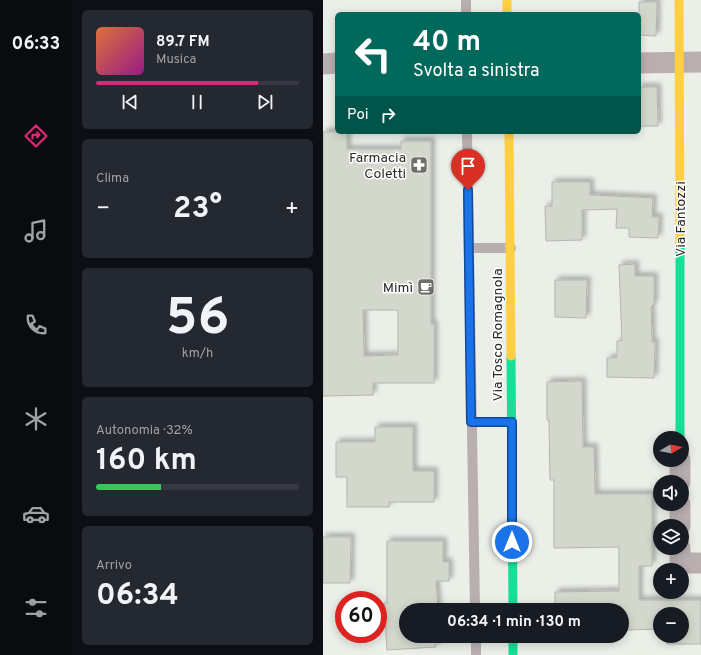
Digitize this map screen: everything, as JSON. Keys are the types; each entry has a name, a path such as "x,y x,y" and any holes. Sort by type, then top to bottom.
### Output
{"main road":[{"path":"507,0 507,12"},
{"name":"Via Fantozzi","path":"679,0 680,431"},
{"name":"Via Tosco Romagnola","path":"509,134 513,603"},
{"path":"513,643 513,655"}],"street":[{"path":"641,63 701,62"},
{"path":"323,64 335,63"},
{"path":"680,555 680,563 701,563"}],"lane":[{"path":"466,0 466,12"},
{"path":"467,134 475,603"},
{"path":"469,248 511,248"},
{"path":"471,422 512,422"},
{"path":"476,643 476,655"}],"building":[{"path":"639,2 657,2 656,36 641,35 641,12 639,12"},
{"path":"641,87 657,87 658,126 641,126"},
{"path":"323,132 347,134 347,149 401,149 401,141 431,141 431,324 434,324 434,383 373,383 373,395 323,396","holes":["363,310 398,310 398,355 364,356"]},
{"path":"552,182 590,182 590,195 653,198 652,217 659,217 658,238 629,237 629,228 616,228 617,209 582,210 582,240 546,241 545,206 552,206"},
{"path":"635,264 635,276 654,276 654,304 651,307 652,342 655,342 654,378 607,377 607,358 617,358 617,341 622,341 619,265"},
{"path":"555,280 587,280 586,318 555,317"},
{"path":"582,381 583,447 594,447 595,494 652,494 652,566 639,566 639,600 701,600 701,644 667,644 689,643 689,607 653,607 653,629 629,630 629,603 555,603 555,592 619,591 619,547 554,548 554,480 550,480 547,382"},
{"path":"375,427 413,427 413,471 434,471 434,502 389,502 389,507 347,507 347,477 336,477 336,442 375,442"},
{"path":"323,537 351,537 350,583 323,583"},
{"path":"387,541 443,541 443,562 449,562 449,581 436,581 438,603 399,603 399,643 436,643 436,647 387,650"}],"traffic: fast":[{"path":"680,243 680,431"},
{"path":"511,356 513,603"},
{"path":"513,643 513,655"}],"traffic: slow":[{"path":"507,0 507,12"},
{"path":"679,0 680,243"},
{"path":"509,134 511,356"}],"place":[{"name":"Farmacia Coletti","path":"419,165"},
{"name":"Mimì","path":"426,287"}],"route":[{"path":"468,190 471,422 512,422 512,542"}]}
